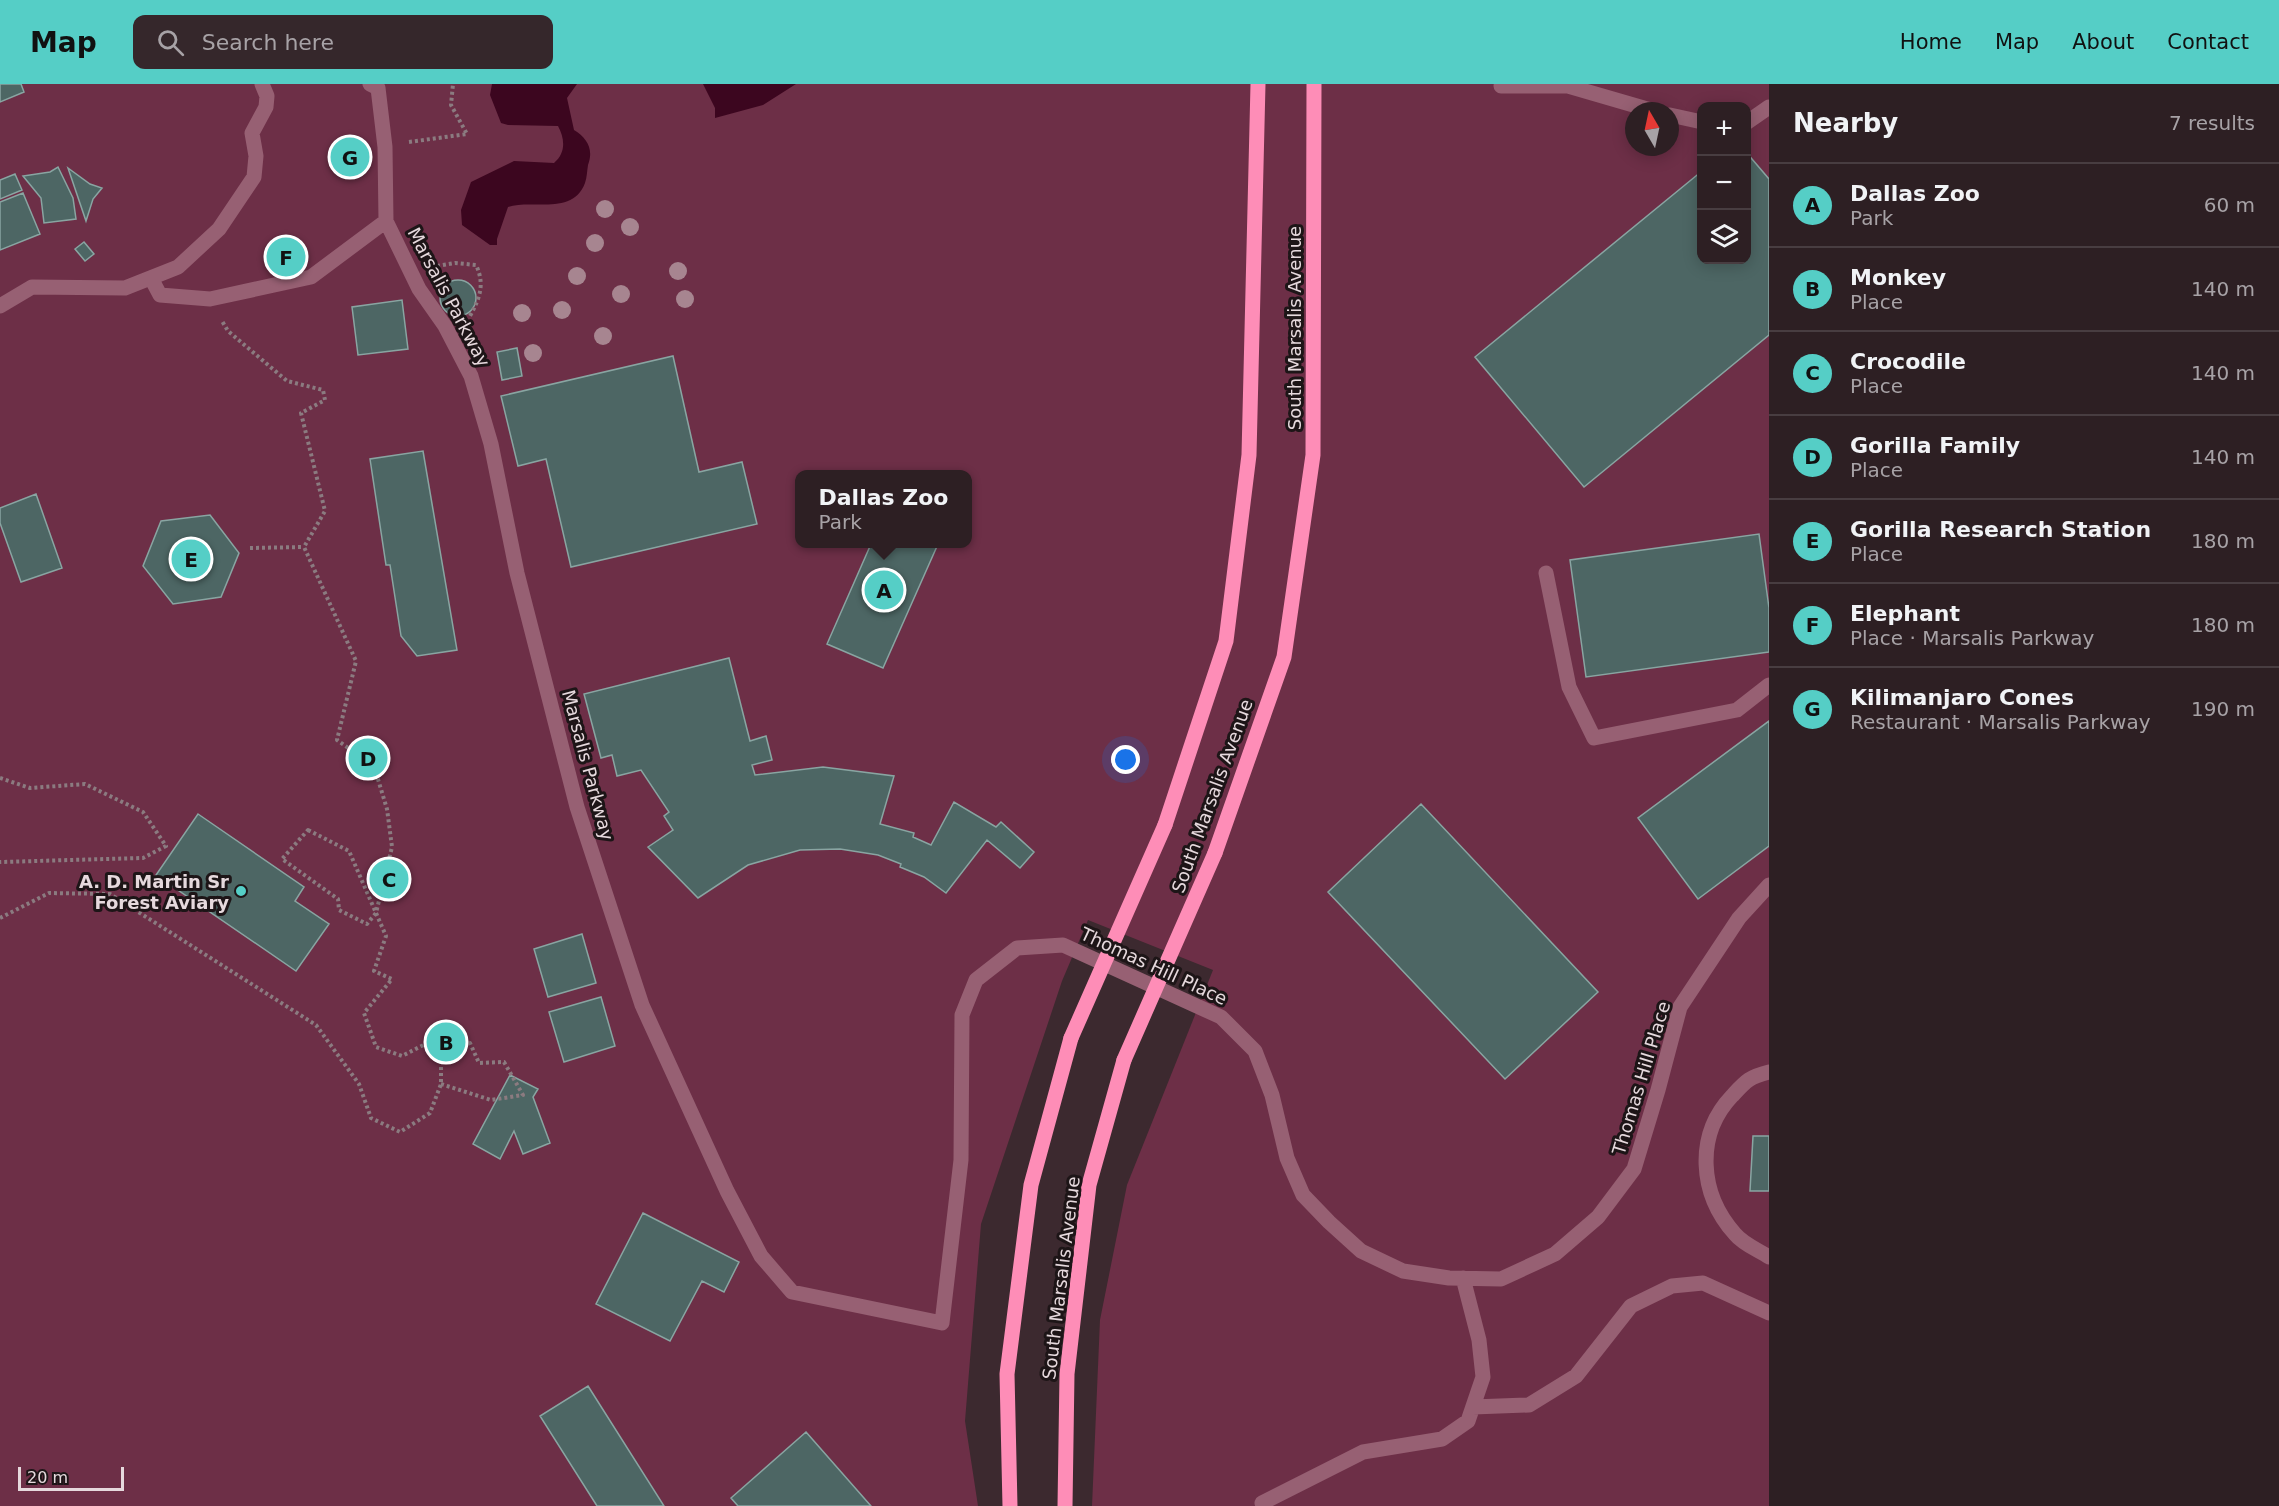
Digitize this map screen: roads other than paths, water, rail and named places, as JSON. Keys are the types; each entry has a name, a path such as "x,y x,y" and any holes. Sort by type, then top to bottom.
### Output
{"main road":[{"name":"South Marsalis Avenue","path":"1010,1506 1007,1374 1031,1185 1071,1038 1166,825 1226,641 1249,455 1258,84"},
{"name":"South Marsalis Avenue","path":"1065,1506 1067,1374 1089,1185 1124,1060 1215,852 1284,657 1313,454 1314,84"}],"street":[{"path":"0,306 32,287 125,288 178,267 219,229 254,177 256,156 252,133 266,107 267,96 262,84"},
{"name":"Marsalis Parkway","path":"377,85 385,147 386,221 412,270 419,289 446,328 471,376 491,444 518,573 577,807 642,1005 728,1191 761,1256 792,1293 942,1323"},
{"path":"1501,86 1568,86 1625,103"},
{"path":"1751,120 1769,107"},
{"path":"1679,117 1697,121"},
{"path":"151,278 160,295 210,299 311,277 386,221"},
{"path":"1546,573 1569,687 1594,738 1737,710 1769,685"},
{"name":"Thomas Hill Place","path":"942,1323 961,1160 962,1015 976,980 1017,948 1063,945 1221,1017 1255,1052 1272,1095 1287,1158 1303,1195 1361,1251 1403,1271 1501,1280 1555,1254 1598,1217 1634,1169 1659,1090 1680,1007 1739,918 1769,885"},
{"path":"1769,1072 1750,1076 1718,1111 1706,1145 1705,1173 1717,1207 1735,1235 1769,1257"},
{"path":"1262,1503 1363,1452 1442,1439 1468,1421 1483,1377 1479,1340 1463,1278"},
{"path":"1473,1407 1529,1405 1575,1376 1631,1306 1672,1286 1703,1282 1769,1313"}],"place":[{"name":"Kilimanjaro Cones","path":"350,157"},
{"name":"Elephant","path":"286,257"},
{"name":"Gorilla Research Station","path":"191,559"},
{"name":"Dallas Zoo","path":"884,590"},
{"name":"Gorilla Family","path":"368,758"},
{"name":"Crocodile","path":"389,879"},
{"name":"A. D. Martin Sr Forest Aviary","path":"241,891"},
{"name":"Monkey","path":"446,1042"}]}
